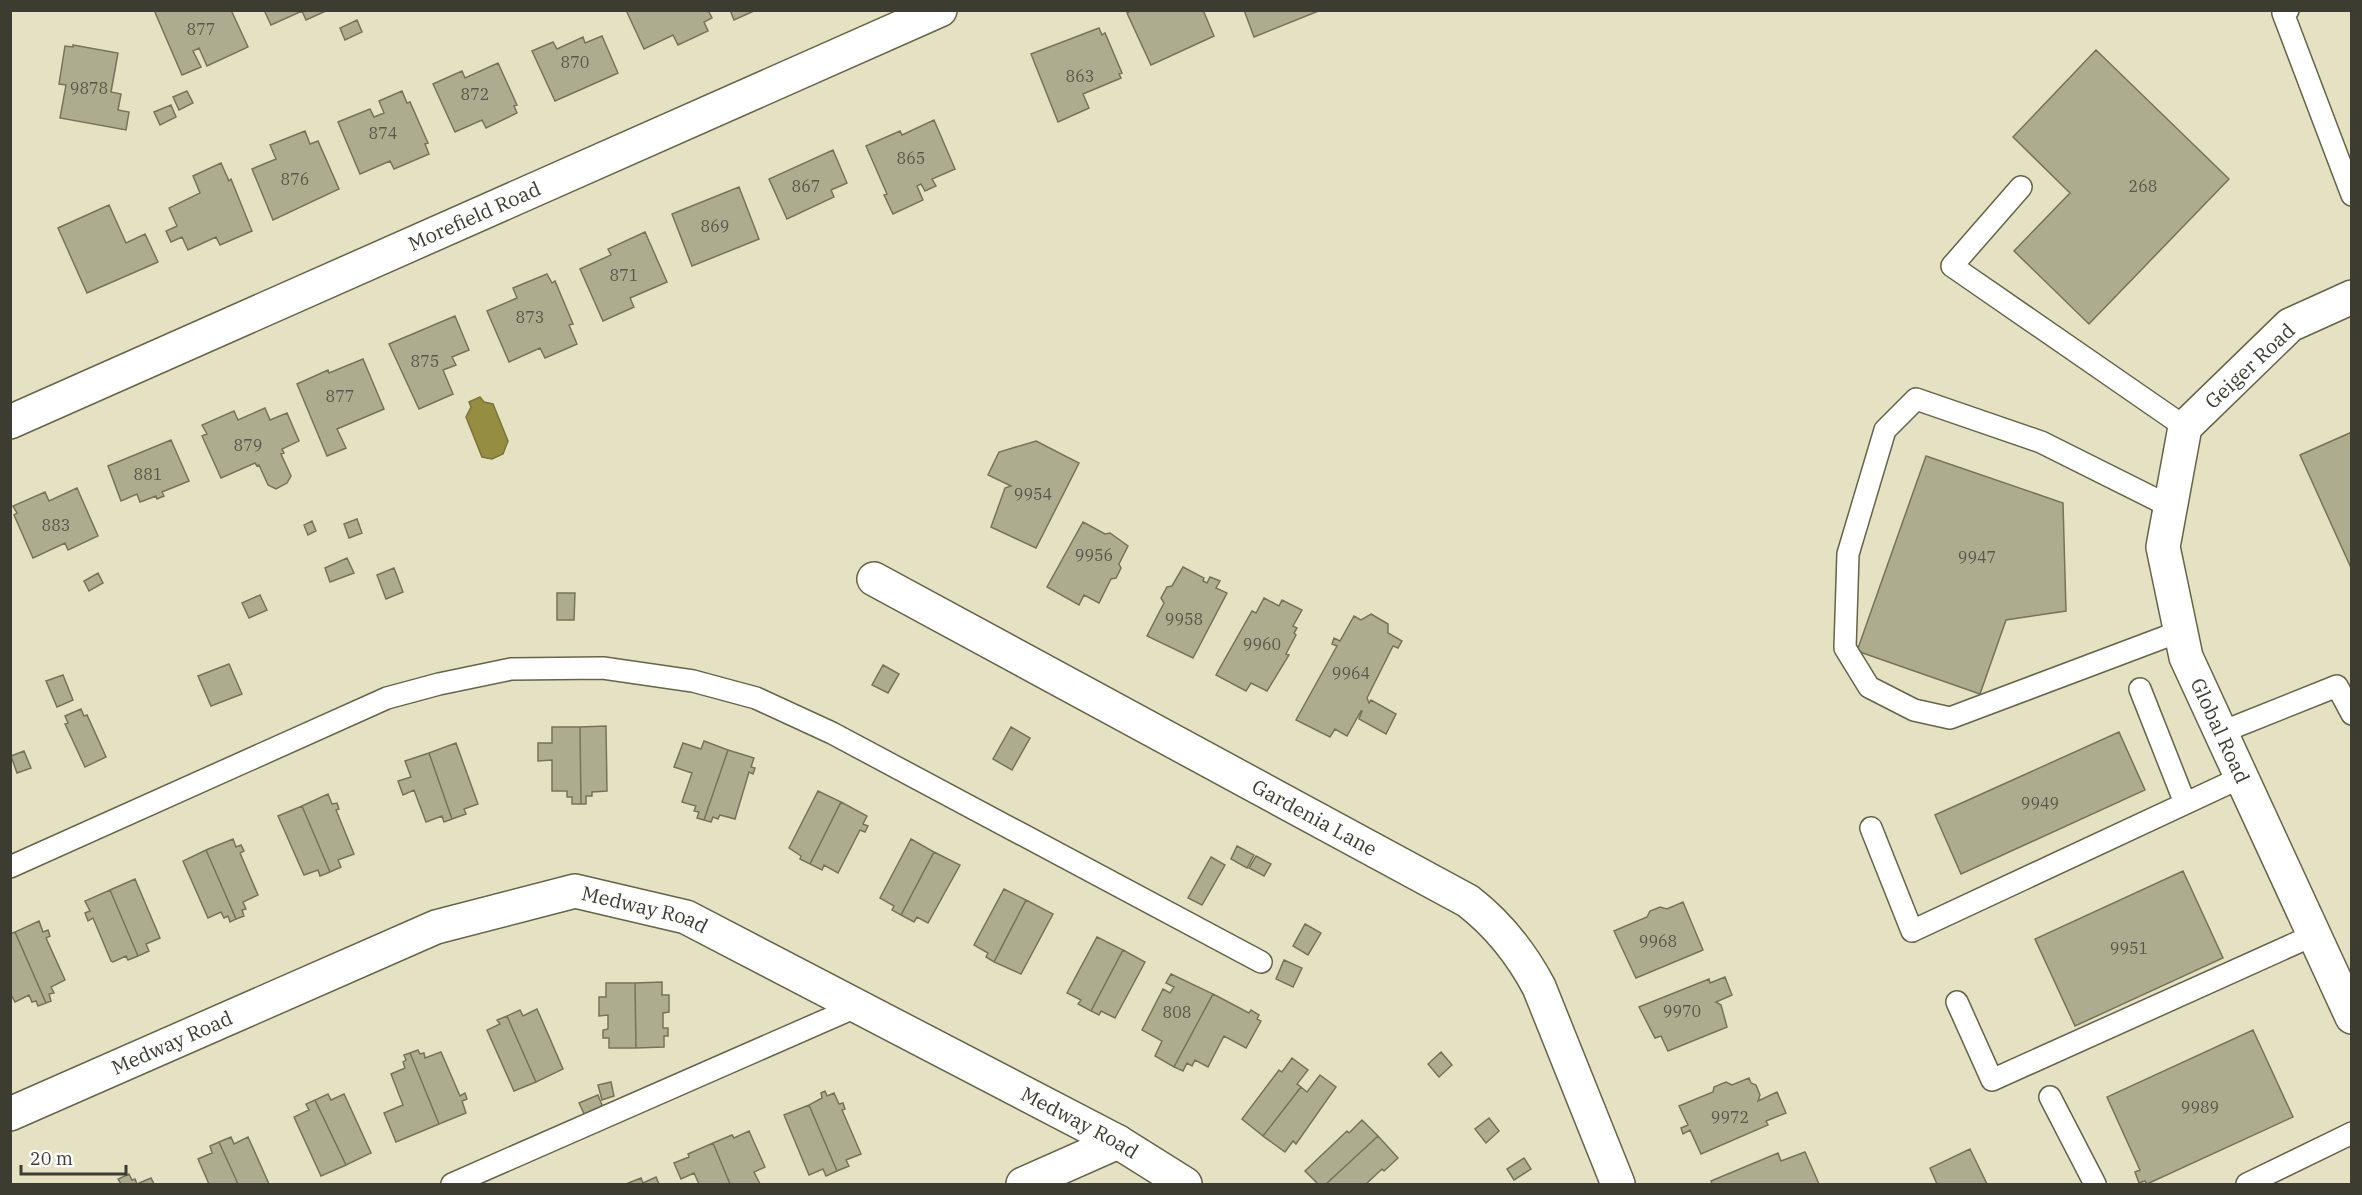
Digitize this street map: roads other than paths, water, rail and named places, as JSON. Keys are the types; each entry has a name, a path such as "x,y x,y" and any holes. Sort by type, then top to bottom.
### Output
{"street":[{"name":"Morefield Road","path":"10,422 897,19 940,10"},
{"name":"Geiger Road","path":"2185,427 2290,325 2352,297"},
{"name":"Global Road","path":"2185,427 2163,548 2186,657 2352,1017"},
{"name":"Gardenia Lane","path":"874,579 1468,901 1488,916 1527,964 1539,987 1618,1185"},
{"name":"Medway Road","path":"10,1114 436,927 575,891 686,917 1118,1142 1185,1185"},
{"path":"1023,1185 1118,1142"}],"lane":[{"path":"2288,10 2283,13 2352,195"},
{"path":"2021,187 1952,266 2185,427"},
{"path":"2171,507 2041,442 1916,399 1885,430 1848,554 1845,648 1869,687 1914,710 1950,718 2181,631"},
{"path":"10,867 387,699 439,684 511,669 603,668 693,681 756,698 832,734 1261,962"},
{"path":"2222,732 2337,686 2352,714"},
{"path":"2140,689 2185,803"},
{"path":"1871,828 1912,931 2242,777"},
{"path":"1957,1002 1992,1080 2314,935"},
{"path":"452,1185 858,1006"},
{"path":"2050,1097 2095,1185"},
{"path":"2247,1185 2352,1133"}]}
